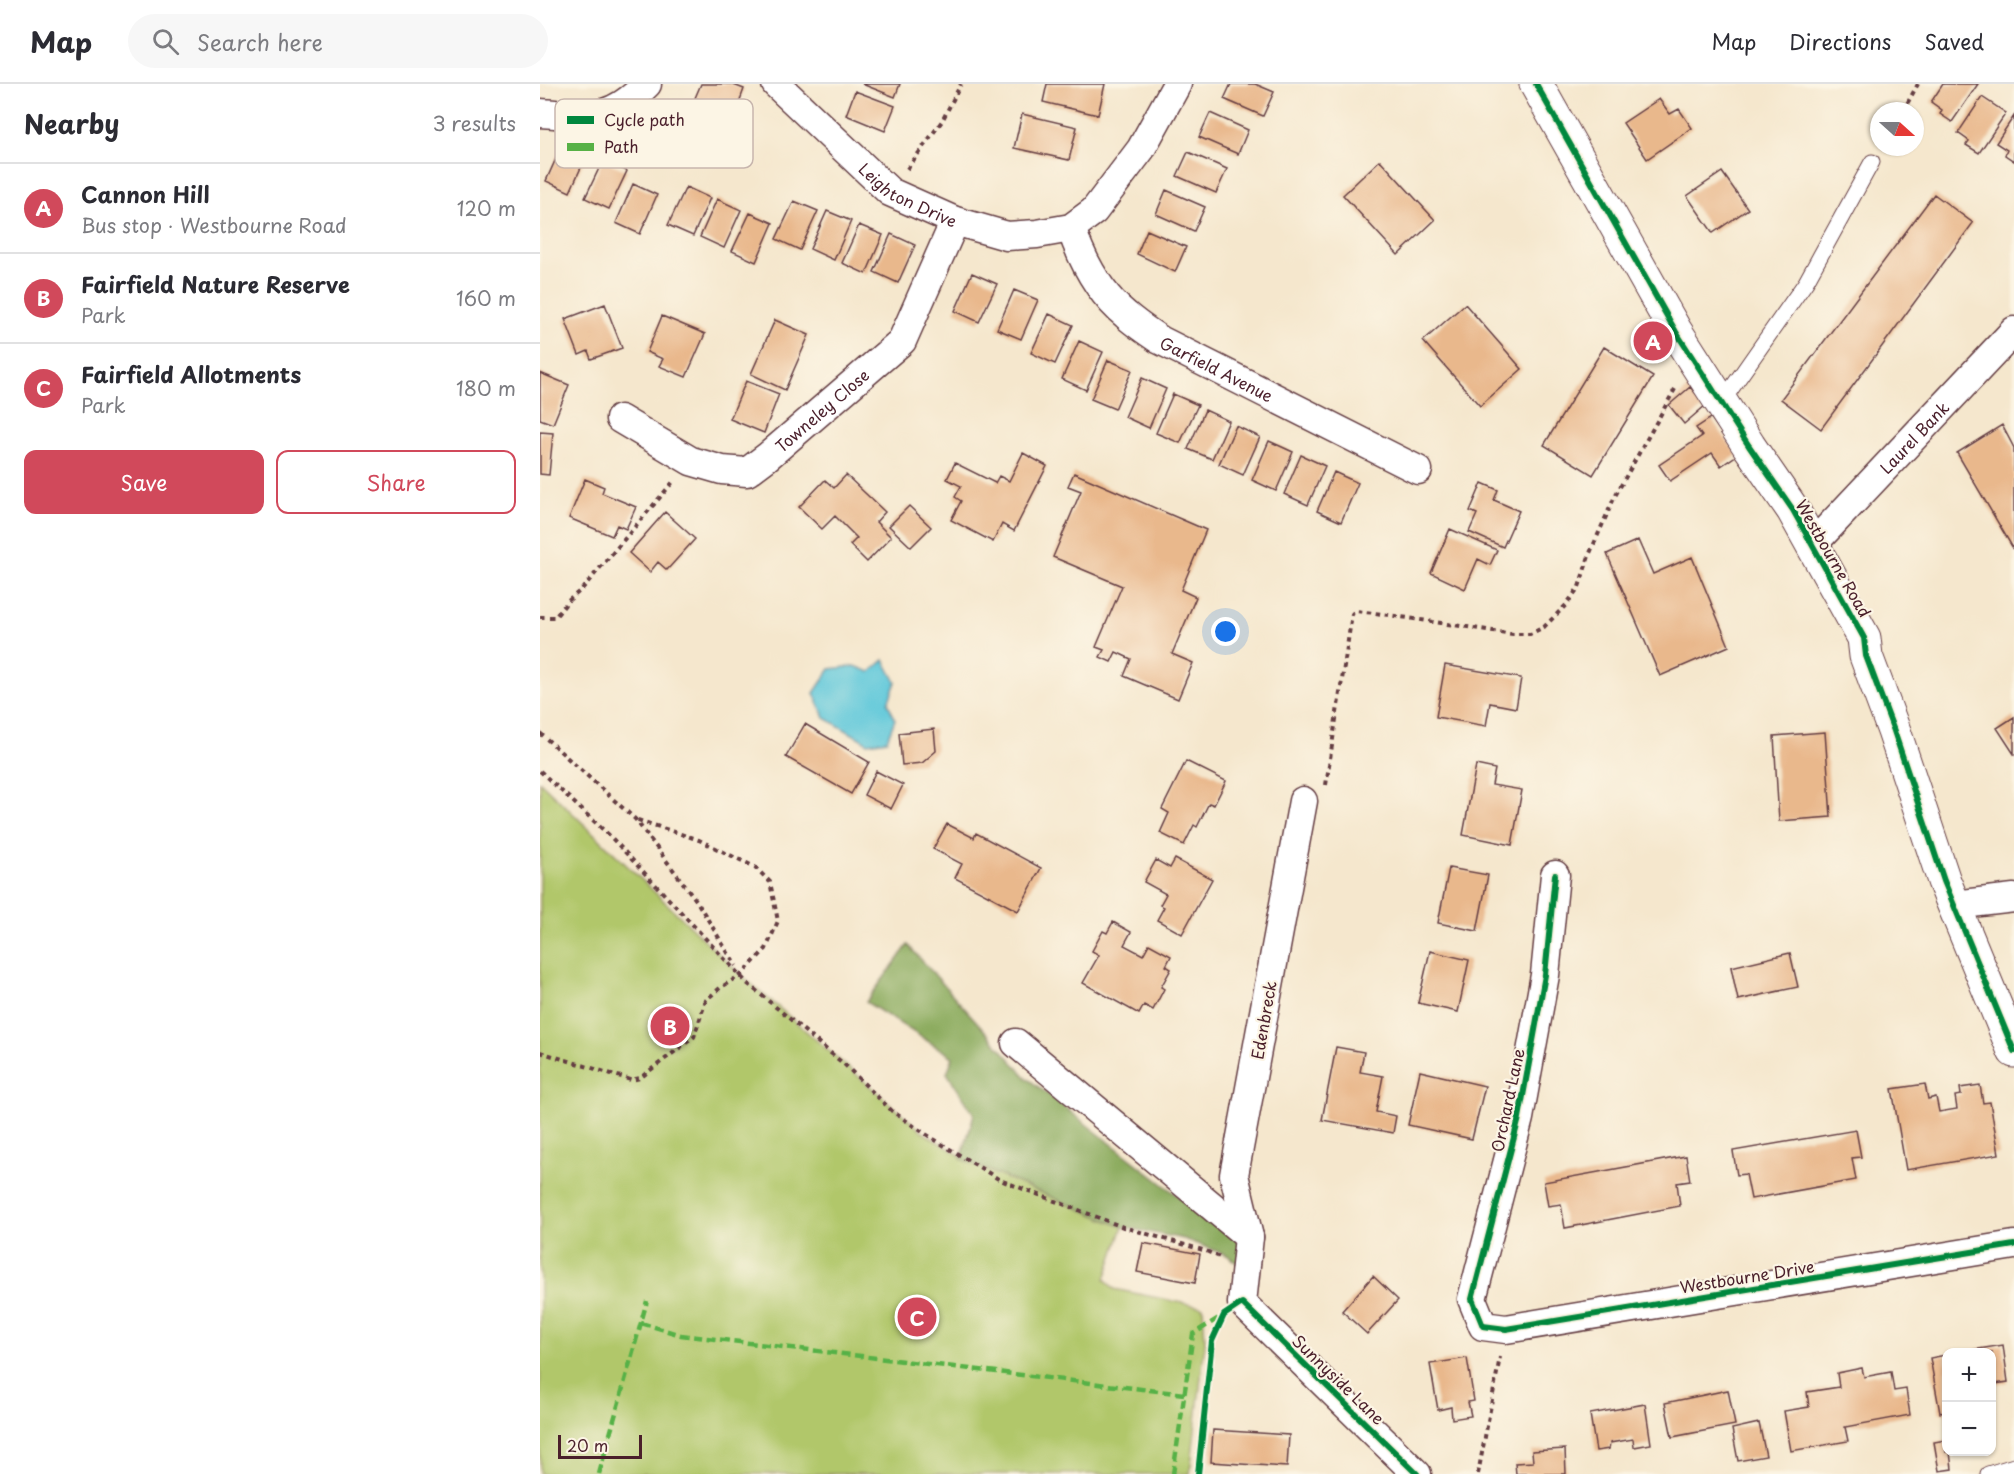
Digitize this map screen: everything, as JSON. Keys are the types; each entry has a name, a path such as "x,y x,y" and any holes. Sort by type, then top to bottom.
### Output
{"street":[{"path":"631,99 647,84"},
{"name":"Leighton Drive","path":"776,84 891,192 955,221 1007,236 1071,228"},
{"path":"1071,228 1094,211 1141,149 1178,84"},
{"name":"Westbourne Road","path":"1536,84 1676,332 1793,510 1864,638 1866,656 1954,905 2014,1051"},
{"path":"540,113 555,114"},
{"name":"Towneley Close","path":"620,419 691,461 722,470 747,472 767,458 902,341 955,221"},
{"name":"Garfield Avenue","path":"1071,228 1081,256 1099,285 1124,313 1160,340 1406,470"},
{"name":"Laurel Bank","path":"1813,544 2014,330"},
{"name":"Edenbreck","path":"1242,1303 1249,1237 1234,1175 1314,795"},
{"name":"Orchard Lane","path":"1495,1328 1472,1299 1519,1118 1545,975 1555,876"},
{"path":"1954,905 2014,898"},
{"path":"1016,1043 1249,1237"},
{"name":"Westbourne Drive","path":"1495,1328 2014,1245"},
{"name":"Sunnyside Lane","path":"1242,1303 1417,1474"}],"lane":[{"path":"1722,402 1806,282 1872,162"},
{"path":"1988,1474 2014,1466"}],"path":[{"path":"891,192 942,121 962,84"},
{"path":"1907,102 1918,84"},
{"path":"1314,795 1352,614 1355,611 1375,613 1513,634 1530,634 1544,627 1562,610 1579,587 1590,553 1615,496 1682,377 1697,364"},
{"path":"540,617 555,617 582,589 691,461"},
{"path":"540,733 635,819 696,900 747,983 870,1087 892,1111 1000,1180 1123,1227 1206,1251 1245,1270"},
{"path":"540,771 610,836 741,975"},
{"path":"540,1052 631,1080 640,1078 694,1037 706,1000 741,975 766,949 778,921 770,882 755,867 699,840 635,819"},
{"path":"1478,1474 1495,1328"}],"green space":[{"path":"540,782 741,975 924,1133 977,1166 1123,1227 1105,1279 1114,1289 1203,1307 1205,1342 1190,1474 540,1474"},
{"path":"908,945 1027,1078 1227,1234 1249,1237 1245,1270 1227,1255 1184,1239 1123,1227 961,1159 974,1114 947,1073 953,1057 866,1002"}],"water":[{"path":"884,660 896,682 888,703 895,719 887,740 868,743 825,718 814,693 830,669 855,666 870,672"}],"building":[{"path":"701,84 731,84 744,89 740,99 695,98"},
{"path":"862,84 900,84 895,97"},
{"path":"1047,84 1105,84 1098,115 1043,102"},
{"path":"1231,84 1255,84 1274,92 1263,116 1224,99"},
{"path":"1943,84 1978,84 1952,122 1940,114 1942,110 1931,102"},
{"path":"855,91 895,106 885,131 846,115"},
{"path":"1982,97 2006,113 1979,153 1966,145 1969,141 1958,133"},
{"path":"1659,99 1670,114 1679,109 1692,128 1647,159 1623,123"},
{"path":"1210,113 1248,130 1238,154 1199,137"},
{"path":"1022,114 1077,127 1069,160 1014,148"},
{"path":"2014,116 2014,161 2005,155 2007,150 1996,143"},
{"path":"1188,152 1227,169 1216,193 1177,176"},
{"path":"1380,160 1435,220 1398,255 1343,195"},
{"path":"555,161 555,168 581,168 570,192 546,181"},
{"path":"599,168 620,168 627,171 609,209 585,198"},
{"path":"1722,172 1748,209 1713,233 1687,196"},
{"path":"633,184 657,195 640,234 616,223"},
{"path":"686,187 710,198 693,236 668,225"},
{"path":"1166,190 1205,207 1194,231 1156,214"},
{"path":"1934,194 1973,223 1821,429 1781,399"},
{"path":"717,199 741,210 724,248 700,237"},
{"path":"794,201 818,211 800,250 776,239"},
{"path":"827,211 851,221 834,260 810,249"},
{"path":"750,213 773,223 756,262 732,251"},
{"path":"859,225 883,235 866,274 842,263"},
{"path":"1147,230 1186,247 1175,272 1137,254"},
{"path":"891,234 915,245 898,283 874,272"},
{"path":"972,273 997,284 979,322 955,311"},
{"path":"1014,290 1038,300 1021,339 997,329"},
{"path":"605,304 622,348 591,359 588,351 579,355 565,319"},
{"path":"1465,304 1522,369 1480,406 1423,341"},
{"path":"1049,314 1073,325 1055,364 1031,353"},
{"path":"662,316 705,334 686,377 659,366 663,359 647,352"},
{"path":"775,320 809,335 785,390 751,374"},
{"path":"1079,341 1103,352 1086,390 1062,379"},
{"path":"1604,347 1653,377 1593,475 1544,445"},
{"path":"1108,360 1132,370 1115,409 1091,399"},
{"path":"540,373 569,385 553,424 540,419"},
{"path":"1142,378 1166,389 1149,428 1125,417"},
{"path":"746,381 779,394 764,433 730,419"},
{"path":"1690,387 1706,405 1684,424 1669,405"},
{"path":"1173,394 1198,405 1180,443 1156,433"},
{"path":"1205,410 1229,421 1212,459 1188,449"},
{"path":"1711,418 1737,455 1721,466 1712,453 1670,481 1659,465 1702,436 1696,428"},
{"path":"2002,425 2014,448 2014,550 1957,453"},
{"path":"1236,426 1260,437 1243,475 1219,464"},
{"path":"540,432 553,433 549,475 540,474"},
{"path":"1269,441 1293,452 1276,491 1252,480"},
{"path":"1023,453 1047,466 1014,531 1002,524 993,542 951,520 961,501 955,497 961,486 947,479 955,463 995,483 999,476 1009,481"},
{"path":"1301,455 1325,466 1308,505 1284,494"},
{"path":"1334,472 1358,483 1341,522 1317,511"},
{"path":"1074,473 1206,530 1181,590 1196,597 1172,654 1193,663 1178,699 1124,676 1131,659 1116,652 1111,662 1100,657 1104,650 1096,647 1122,586 1053,557 1081,491 1068,486"},
{"path":"846,475 885,512 876,522 891,537 867,562 850,545 857,538 835,516 822,529 799,507 825,480 834,488"},
{"path":"585,479 604,487 602,493 636,507 626,529 617,525 612,536 569,518"},
{"path":"1482,483 1498,490 1494,500 1519,511 1503,547 1469,532 1477,514 1470,511"},
{"path":"909,506 931,527 911,547 889,526"},
{"path":"665,512 695,539 667,570 658,562 650,572 629,553"},
{"path":"1450,529 1497,550 1490,565 1478,559 1465,589 1431,573"},
{"path":"1638,540 1653,574 1692,557 1729,646 1660,676 1607,554"},
{"path":"1445,665 1521,678 1516,708 1490,703 1486,726 1436,717"},
{"path":"2014,717 2014,754 1997,728"},
{"path":"805,724 869,762 851,794 786,757"},
{"path":"934,729 936,751 922,763 902,765 899,733"},
{"path":"1825,732 1831,817 1779,821 1774,736"},
{"path":"1186,761 1226,781 1214,805 1209,803 1197,827 1194,825 1184,845 1160,833 1169,813 1162,809"},
{"path":"1476,765 1495,769 1492,785 1522,790 1512,845 1463,835"},
{"path":"876,771 903,785 891,809 864,795"},
{"path":"947,824 974,838 976,833 1041,868 1018,911 955,878 962,864 933,849"},
{"path":"1175,859 1212,879 1182,934 1157,920 1164,907 1160,905 1166,894 1144,882 1156,860 1170,868"},
{"path":"1449,868 1488,875 1477,931 1438,923"},
{"path":"1113,922 1131,932 1124,945 1143,955 1149,944 1171,956 1166,966 1171,969 1161,987 1164,989 1153,1010 1144,1005 1139,1014 1083,983 1099,955 1092,951 1103,931 1107,933"},
{"path":"1430,951 1469,960 1458,1012 1418,1003"},
{"path":"1790,953 1798,987 1738,1000 1731,967"},
{"path":"1336,1047 1364,1052 1360,1072 1383,1076 1376,1112 1396,1116 1393,1133 1322,1120"},
{"path":"1420,1071 1485,1086 1472,1139 1408,1125"},
{"path":"1925,1084 1928,1099 1936,1097 1939,1112 1957,1109 1955,1096 1961,1095 1960,1088 1980,1085 1983,1103 1990,1102 1999,1154 1906,1170 1892,1089"},
{"path":"1856,1130 1861,1157 1852,1158 1856,1180 1751,1199 1746,1174 1737,1175 1733,1151"},
{"path":"1686,1156 1690,1181 1677,1183 1680,1206 1565,1228 1561,1204 1548,1206 1544,1182"},
{"path":"1143,1243 1200,1254 1195,1283 1137,1272"},
{"path":"1373,1276 1398,1300 1367,1334 1342,1311"},
{"path":"2003,1345 2008,1382 1996,1384 1996,1348 1984,1348"},
{"path":"1942,1356 1942,1413 1940,1413 1930,1358"},
{"path":"1467,1358 1474,1401 1468,1402 1471,1416 1452,1419 1451,1407 1438,1410 1430,1364"},
{"path":"1862,1368 1864,1377 1891,1372 1894,1391 1906,1389 1910,1415 1845,1427 1848,1441 1791,1451 1784,1411 1809,1407 1807,1392 1839,1387 1837,1373"},
{"path":"1728,1390 1735,1425 1672,1437 1665,1403"},
{"path":"1645,1404 1651,1444 1634,1447 1633,1439 1610,1443 1609,1449 1596,1451 1590,1414"},
{"path":"1759,1423 1766,1456 1738,1461 1732,1429"},
{"path":"1213,1430 1289,1435 1287,1467 1211,1462"},
{"path":"1942,1441 1942,1456 1950,1456 1952,1469 1939,1471 1934,1442"},
{"path":"1565,1449 1566,1474 1516,1474 1515,1463 1533,1462 1532,1451"}],"marked path":[{"path":"599,1474 647,1301"},
{"path":"1173,1474 1193,1334 1222,1316"},
{"path":"641,1323 681,1335 1184,1394"}],"cycle path":[{"path":"1536,84 1676,332 1793,510 1864,638 1866,656 1894,731 1944,881 2014,1051"},
{"path":"1555,875 1545,975 1519,1118 1472,1299 1483,1326 1506,1329 2014,1245"},
{"path":"1198,1474 1212,1341 1224,1315 1242,1303 1417,1474"}],"place":[{"name":"Cannon Hill","path":"1653,341"},
{"name":"Fairfield Nature Reserve","path":"670,1026"},
{"name":"Fairfield Allotments","path":"917,1317"}]}
